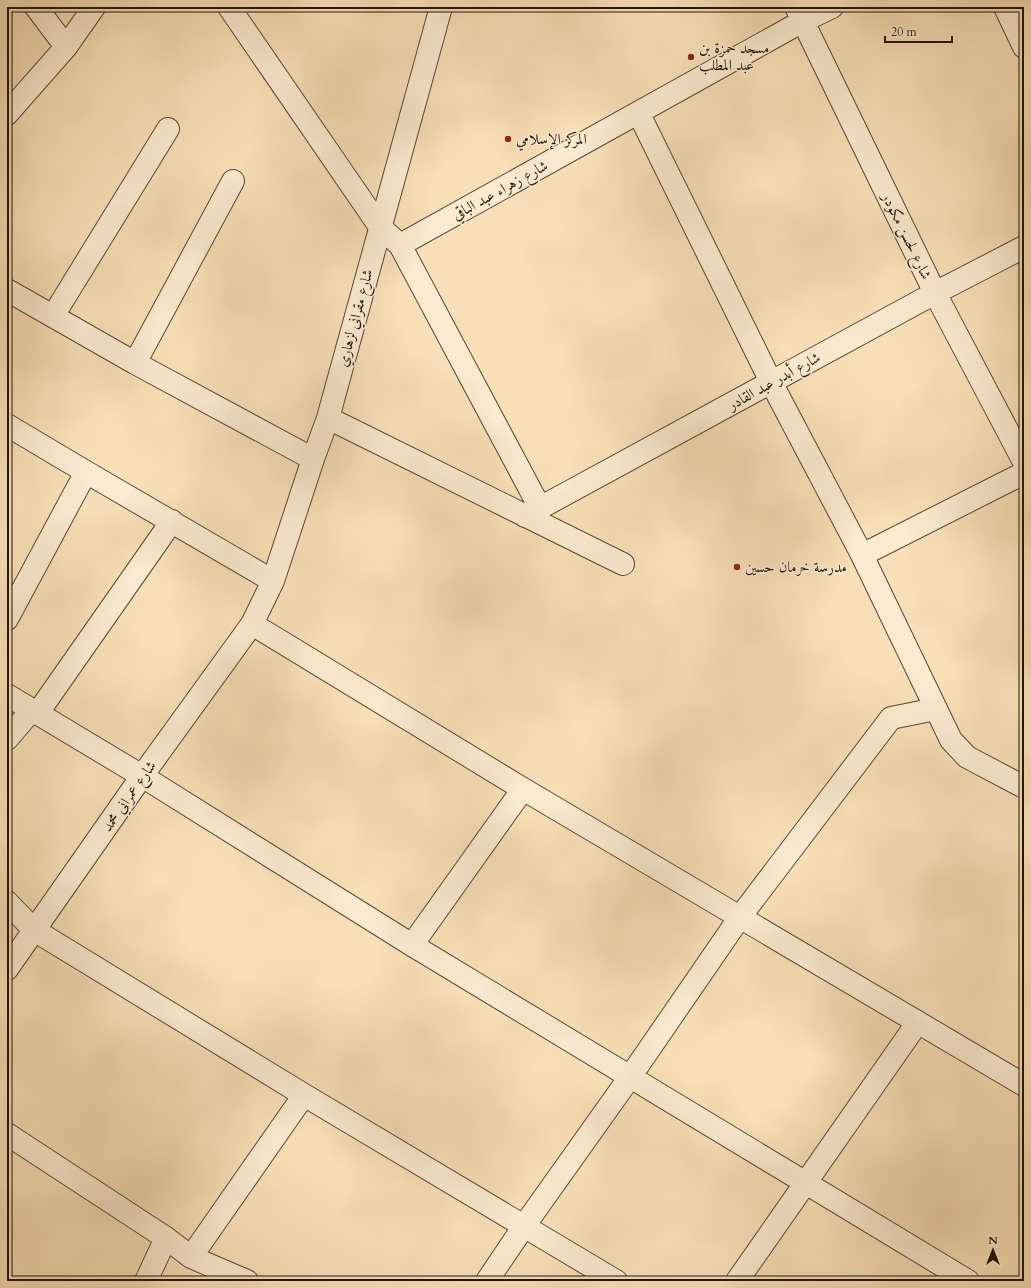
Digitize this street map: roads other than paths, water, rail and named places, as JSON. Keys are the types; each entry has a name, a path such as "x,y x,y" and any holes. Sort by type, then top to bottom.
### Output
{"street":[{"path":"36,7 66,47"},
{"path":"7,112 66,47 94,7"},
{"path":"229,7 380,227 400,245 532,512"},
{"name":"شارع مقراني لزهاري","path":"252,624 274,581 313,459 328,418 441,7"},
{"name":"شارع زهراء عبد الباقي","path":"400,245 639,114 800,14 832,7"},
{"path":"1005,7 1024,47"},
{"name":"شارع لحسن مكودر","path":"800,14 935,293 1024,462"},
{"path":"639,114 771,382 862,555 951,740 967,757 1024,787"},
{"path":"53,316 168,129"},
{"path":"135,363 233,180"},
{"name":"شارع أبدر عبد القادر","path":"532,512 935,293 1024,247"},
{"path":"7,290 135,363 313,459"},
{"path":"328,418 532,512 623,564"},
{"path":"7,424 86,472 274,581"},
{"path":"7,619 86,472"},
{"path":"862,555 1024,473"},
{"path":"7,739 34,713 172,521"},
{"path":"252,624 523,789 1024,1085"},
{"name":"شارع عمراني محمد","path":"7,968 142,776 252,624"},
{"path":"7,696 142,776 412,945 968,1281"},
{"path":"488,1281 524,1226 630,1077 740,917 891,718 936,710"},
{"path":"412,945 523,789"},
{"path":"7,902 34,930 304,1095 616,1281"},
{"path":"737,1281 918,1022"},
{"path":"191,1257 304,1095"},
{"path":"7,1134 166,1238 191,1257 247,1281"},
{"path":"146,1281 166,1238"}],"place":[{"name":"مسجد حمزة بن عبد المطلب","path":"691,57"},
{"name":"المركز الإسلامي","path":"508,139"},
{"name":"مدرسة خرمان حسين","path":"737,567"}]}
